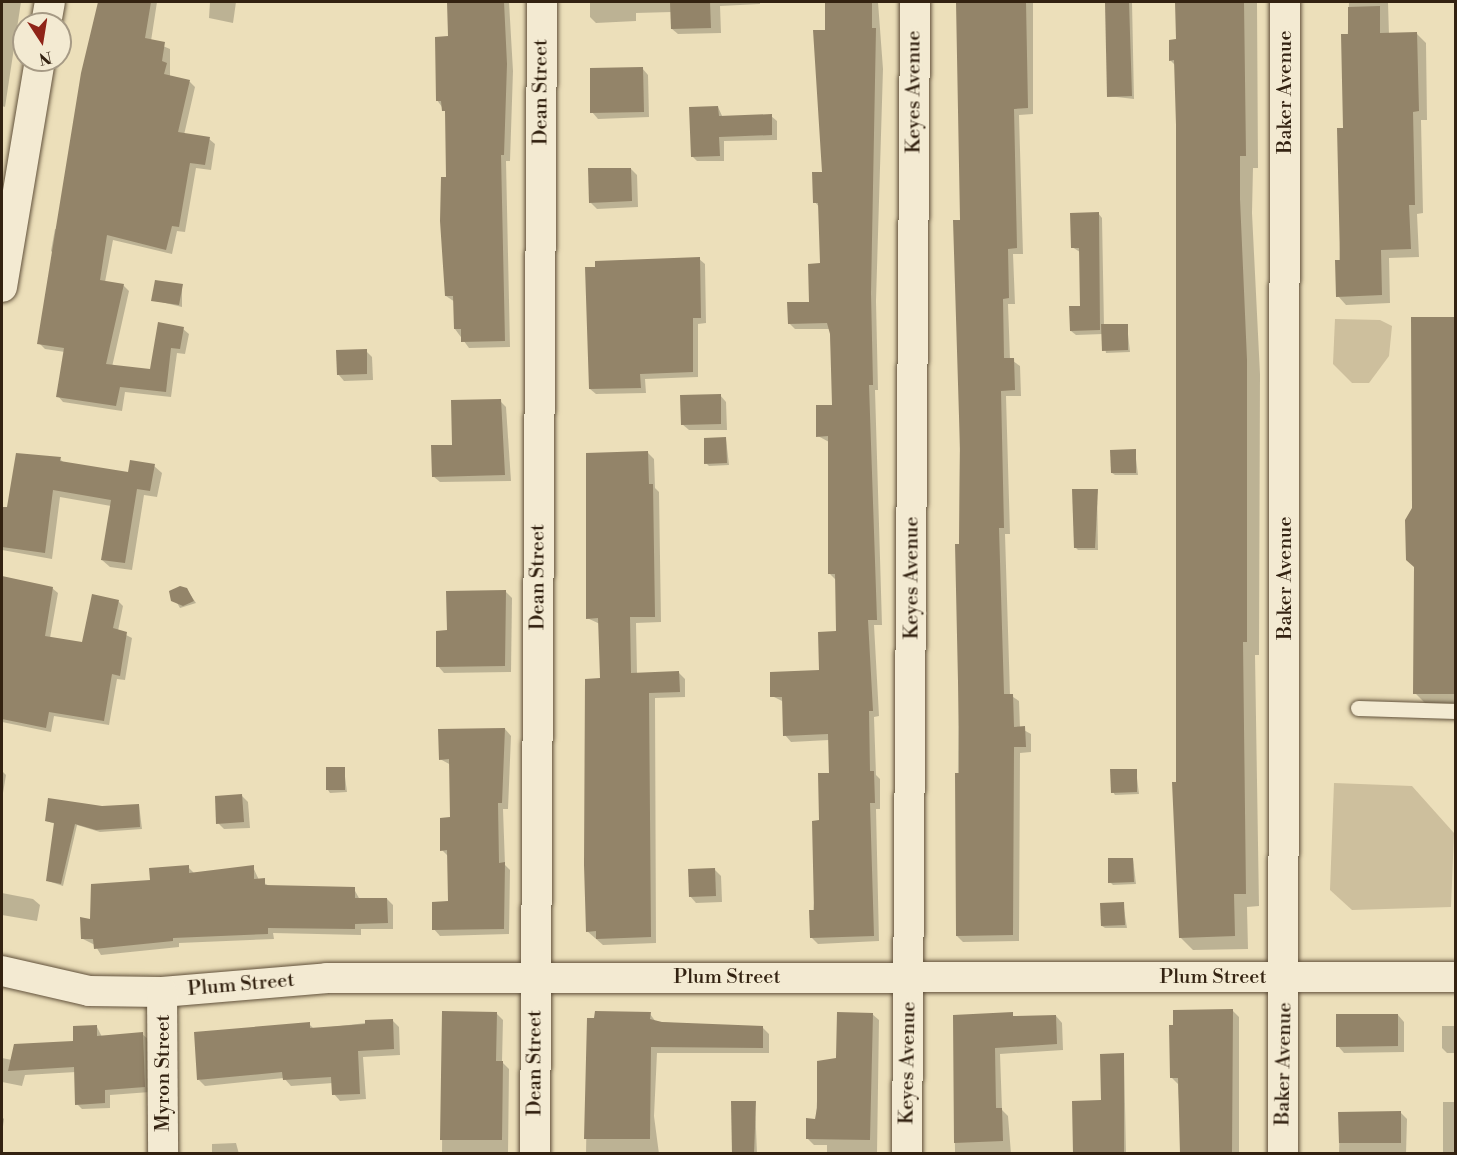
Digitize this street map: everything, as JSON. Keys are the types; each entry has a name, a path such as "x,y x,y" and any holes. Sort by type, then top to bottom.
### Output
{"street":[{"name":"Dean Street","path":"535,1154 542,2"},
{"name":"Keyes Avenue","path":"908,1154 915,2"},
{"name":"Baker Avenue","path":"1283,1154 1286,977 1285,2"},
{"path":"2,287 38,72"},
{"name":"Plum Street","path":"2,971 89,991 162,992 327,978 536,979 909,975 1455,977"},
{"name":"Myron Street","path":"162,992 163,1154"}],"lane":[{"path":"1358,708 1455,711"}],"shaded area":[{"path":"1335,319 1380,320 1392,326 1389,356 1369,383 1352,383 1333,364"},
{"path":"1334,783 1412,786 1454,833 1451,907 1352,910 1330,890"}],"building":[{"path":"98,2 151,2 145,38 165,42 162,61 167,63 164,74 190,80 178,132 210,137 205,165 190,163 179,227 172,226 166,250 107,235 100,280 124,284 106,364 150,369 158,322 184,327 180,349 171,348 166,392 120,387 116,406 56,397 64,348 37,344 81,73"},
{"path":"447,2 504,2 507,64 504,155 501,155 505,341 461,342 461,329 454,329 453,296 445,296 440,221 441,177 446,177 445,111 442,111 441,101 436,101 435,37 448,36"},
{"path":"670,2 710,2 711,28 671,29"},
{"path":"825,2 872,2 872,28 876,28 871,293 873,385 869,385 877,620 868,620 873,711 869,711 870,771 874,771 875,803 870,803 874,936 810,938 809,910 814,910 812,821 819,820 818,773 829,773 828,734 783,736 782,697 770,697 770,672 819,670 818,632 836,631 835,574 828,574 828,436 816,437 816,405 832,405 830,334 827,323 788,324 787,302 809,302 808,264 820,263 818,203 813,203 812,172 822,172 813,30 825,30"},
{"path":"956,2 1026,2 1028,108 1014,109 1017,248 1008,249 1009,298 1003,299 1004,358 1014,358 1015,390 1001,391 1004,528 999,528 1004,694 1013,694 1014,727 1025,726 1026,747 1014,747 1013,935 956,936 955,773 959,773 959,728 955,544 959,544 960,449 953,220 960,220"},
{"path":"1105,2 1129,2 1132,96 1107,97"},
{"path":"1175,2 1244,2 1246,156 1240,156 1240,199 1247,360 1247,642 1243,642 1246,894 1234,894 1235,936 1179,938 1172,782 1176,782 1176,125 1174,60 1169,61 1169,40 1176,39"},
{"path":"1380,6 1380,33 1417,32 1419,111 1413,112 1415,205 1409,205 1411,249 1381,250 1382,295 1336,297 1335,260 1340,260 1337,128 1343,128 1341,34 1348,34 1348,7"},
{"path":"643,67 644,112 590,113 590,68"},
{"path":"718,106 719,116 772,114 772,135 719,137 720,156 691,157 689,107"},
{"path":"588,168 631,168 632,201 589,203"},
{"path":"1099,212 1100,330 1070,331 1069,306 1080,306 1079,248 1071,248 1070,213"},
{"path":"700,257 701,318 693,318 693,372 640,374 641,388 589,389 585,267 595,267 595,261"},
{"path":"155,280 183,284 179,305 151,301"},
{"path":"1411,317 1455,317 1455,694 1413,694 1414,567 1406,560 1405,520 1412,508"},
{"path":"1101,324 1128,324 1128,350 1102,351"},
{"path":"367,349 367,374 337,375 336,350"},
{"path":"721,394 721,424 681,425 680,395"},
{"path":"501,399 505,475 432,477 431,445 452,445 451,400"},
{"path":"726,437 727,463 704,464 704,438"},
{"path":"1136,449 1136,473 1111,473 1110,450"},
{"path":"648,451 649,484 653,484 655,617 630,617 631,673 679,671 680,692 649,693 651,937 596,939 596,931 586,932 584,865 585,679 600,678 598,618 586,619 586,453"},
{"path":"16,453 61,457 60,461 128,472 130,460 155,464 150,491 137,489 125,563 101,560 111,500 53,490 45,553 2,547 2,507 7,507"},
{"path":"1072,489 1098,489 1095,548 1074,548"},
{"path":"2,576 53,587 45,636 82,642 92,594 119,600 113,628 127,632 120,676 112,674 104,721 49,712 46,728 2,719"},
{"path":"180,586 187,588 194,601 183,606 171,601 169,591"},
{"path":"506,590 505,666 436,667 436,631 447,630 446,591"},
{"path":"505,728 502,803 498,803 499,863 505,862 504,929 432,930 432,902 448,901 447,850 440,851 440,818 450,817 449,759 439,760 438,729"},
{"path":"326,767 345,767 345,790 326,790"},
{"path":"1110,769 1137,769 1137,792 1111,793"},
{"path":"242,794 244,822 216,824 215,796"},
{"path":"48,798 102,806 139,804 140,827 96,830 75,824 61,884 46,881 54,823 45,821"},
{"path":"1108,858 1133,858 1134,882 1108,883"},
{"path":"189,865 189,873 254,865 254,879 265,878 265,885 355,887 355,898 387,898 388,923 355,924 355,929 268,928 268,934 173,938 173,941 94,949 93,939 81,939 80,917 90,919 91,884 150,880 149,868"},
{"path":"715,868 716,896 689,897 688,869"},
{"path":"1124,902 1125,925 1101,926 1100,903"},
{"path":"1233,1009 1232,1154 1180,1154 1178,1078 1170,1078 1169,1025 1173,1025 1173,1010"},
{"path":"442,1011 497,1012 496,1061 503,1061 502,1140 440,1140"},
{"path":"595,1011 651,1012 650,1019 662,1022 763,1026 763,1048 651,1047 650,1139 584,1139 587,1018 594,1018"},
{"path":"837,1012 873,1013 870,1140 806,1139 806,1118 815,1119 817,1108 817,1061 836,1058"},
{"path":"1013,1012 1013,1016 1056,1015 1057,1044 995,1048 996,1108 1002,1108 1003,1141 954,1143 953,1015"},
{"path":"1336,1014 1398,1014 1398,1046 1336,1047"},
{"path":"393,1019 394,1049 358,1051 360,1094 332,1095 331,1077 283,1080 282,1072 197,1080 194,1032 310,1022 310,1028 365,1024 365,1020"},
{"path":"97,1025 97,1036 143,1032 145,1087 105,1090 105,1103 75,1105 74,1067 8,1071 14,1044 73,1041 73,1026"},
{"path":"1124,1053 1124,1154 1073,1154 1072,1101 1101,1100 1100,1054"},
{"path":"731,1101 756,1101 754,1154 732,1154"},
{"path":"1401,1111 1401,1143 1339,1143 1338,1112"}]}
